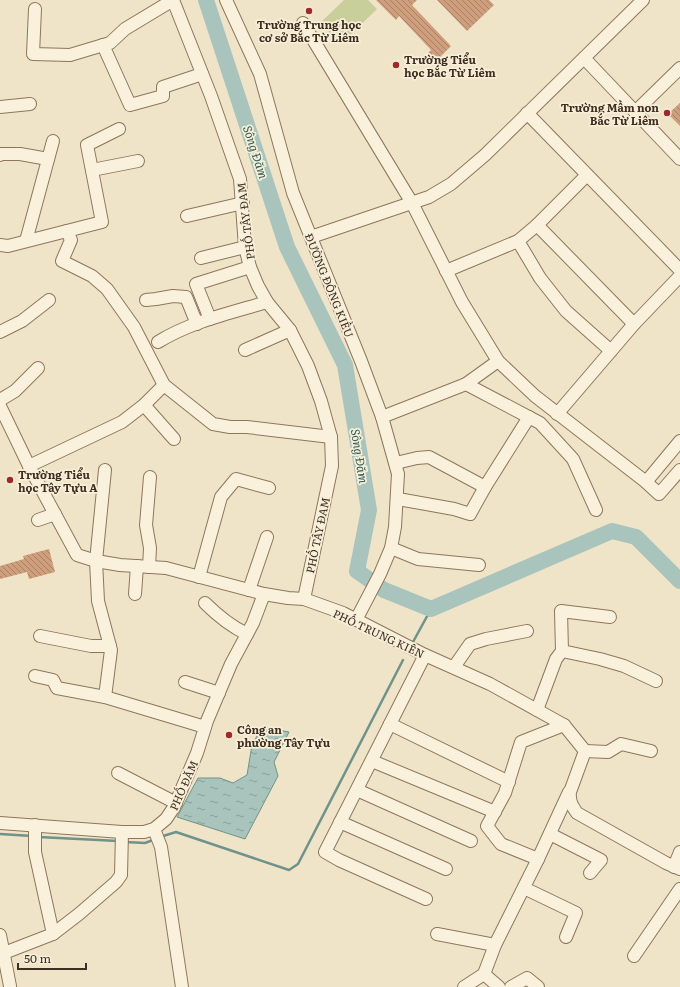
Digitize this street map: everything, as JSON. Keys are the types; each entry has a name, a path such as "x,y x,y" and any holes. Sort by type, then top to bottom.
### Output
{"street":[{"path":"35,9 33,54 70,55 110,43 125,29 173,0"},
{"name":"PHỐ TÂY ĐAM","path":"173,0 202,74 240,179 243,202 245,247 250,267 266,302 290,330 308,366 321,401 331,437 332,466 304,599"},
{"name":"ĐƯỜNG ĐÔNG KIỀU","path":"226,0 260,74 293,193 382,416 388,443 396,463 398,474 398,499 391,548 380,574 356,620"},
{"path":"311,237 430,197 451,184 485,155 643,0"},
{"path":"303,23 412,203 462,302 498,361 535,396 646,482 659,494 680,470"},
{"path":"103,45 130,105 162,96 163,87 202,74"},
{"path":"584,58 680,159"},
{"path":"635,112 680,68"},
{"path":"0,107 30,104"},
{"path":"526,114 680,270"},
{"path":"0,245 8,246 102,222 87,145 119,129"},
{"path":"26,241 53,141"},
{"path":"0,155 20,154 48,159"},
{"path":"92,170 138,161"},
{"path":"446,270 518,241 537,225 587,175"},
{"path":"187,216 243,202"},
{"path":"537,225 634,324"},
{"path":"67,231 71,240 62,261 92,276 107,289 134,327 164,385 213,424 331,437"},
{"path":"518,241 540,278 566,311 611,351"},
{"path":"201,258 245,247"},
{"path":"210,320 196,284 250,267"},
{"path":"558,414 634,324 680,276"},
{"path":"146,300 173,296 186,297 198,324"},
{"path":"0,332 22,321 49,300"},
{"path":"158,342 168,336 198,324 266,302"},
{"path":"245,350 290,330"},
{"path":"382,416 466,384 498,361"},
{"path":"0,400 15,391 38,368"},
{"path":"466,384 540,423 574,460 596,510"},
{"path":"29,466 122,422 144,405 164,385"},
{"path":"144,405 174,439"},
{"name":"PHỐ TRUNG KIÊN","path":"0,406 4,423 77,555 96,561 166,568 264,594 304,599 343,613 423,654 490,684 564,725 585,751"},
{"path":"398,499 454,509 470,514 485,487 530,417"},
{"path":"646,482 680,441"},
{"path":"396,463 429,457 485,487"},
{"path":"105,470 96,561 98,602 111,650 105,697"},
{"path":"149,567 150,548 146,525 150,477"},
{"path":"199,577 221,498 231,484 236,479 269,488"},
{"path":"38,520 55,514"},
{"path":"249,590 267,536"},
{"path":"391,548 418,559 479,565"},
{"path":"135,594 137,566"},
{"name":"PHỐ ĐĂM","path":"155,830 166,819 176,803 231,664 253,623 264,594"},
{"path":"205,603 222,620 247,634"},
{"path":"537,710 556,659 562,652 561,611 610,617"},
{"path":"454,667 470,644 486,639 527,631"},
{"path":"40,636 91,646 110,646"},
{"path":"562,652 600,659 624,666 656,681"},
{"path":"423,654 372,761 325,852 339,860 426,899"},
{"path":"34,676 53,680 57,688 105,697 205,727"},
{"path":"185,682 219,693"},
{"path":"390,724 509,782"},
{"path":"538,859 501,844 487,826 505,793 521,742 564,725"},
{"path":"464,987 484,974 494,945 524,888 570,792 585,751 608,752 621,744 651,751"},
{"path":"372,761 495,812"},
{"path":"118,773 176,803"},
{"path":"357,790 471,841"},
{"path":"570,792 569,799 572,807 577,813 677,868 680,852"},
{"path":"340,822 446,869"},
{"path":"0,823 122,833 155,830 161,847 182,987"},
{"path":"35,826 35,852 53,934"},
{"path":"4,953 53,934 116,882 121,875 122,833"},
{"path":"550,834 601,860 590,873"},
{"path":"524,888 576,913 566,937"},
{"path":"634,956 680,889"},
{"path":"436,934 494,945"},
{"path":"0,935 10,986"},
{"path":"484,974 499,987"},
{"path":"511,987 526,978 538,986"}],"green space":[{"path":"344,0 368,0 377,9 341,44 320,23"}],"water":[{"path":"262,727 289,732 274,762 278,776 245,839 177,817 198,778 220,778 233,783 247,775 252,745"}],"building":[{"path":"376,0 417,0 412,5 451,46 436,61 428,53 431,50 399,16 396,20"},
{"path":"437,0 489,0 494,5 467,31"},
{"path":"680,103 680,126 668,114"},
{"path":"49,549 55,572 29,579 27,572 0,579 0,566 24,559 23,556"}],"waterway":[{"name":"Sông Đăm","path":"206,0 287,247 345,365 369,510 357,571 384,590 431,609 612,531 636,537 680,581"},
{"path":"413,642 431,609"},
{"path":"160,837 176,832 289,870 298,864 403,660"},
{"path":"0,834 32,836"},
{"path":"39,837 118,841"},
{"path":"125,842 145,843 153,840"}],"place":[{"name":"Trường Trung học cơ sở Bắc Từ Liêm","path":"309,11"},
{"name":"Trường Tiểu học Bắc Từ Liêm","path":"396,65"},
{"name":"Trường Mầm non Bắc Từ Liêm","path":"667,113"},
{"name":"Trường Tiểu học Tây Tựu A","path":"10,480"},
{"name":"Công an phường Tây Tựu","path":"229,735"}]}
